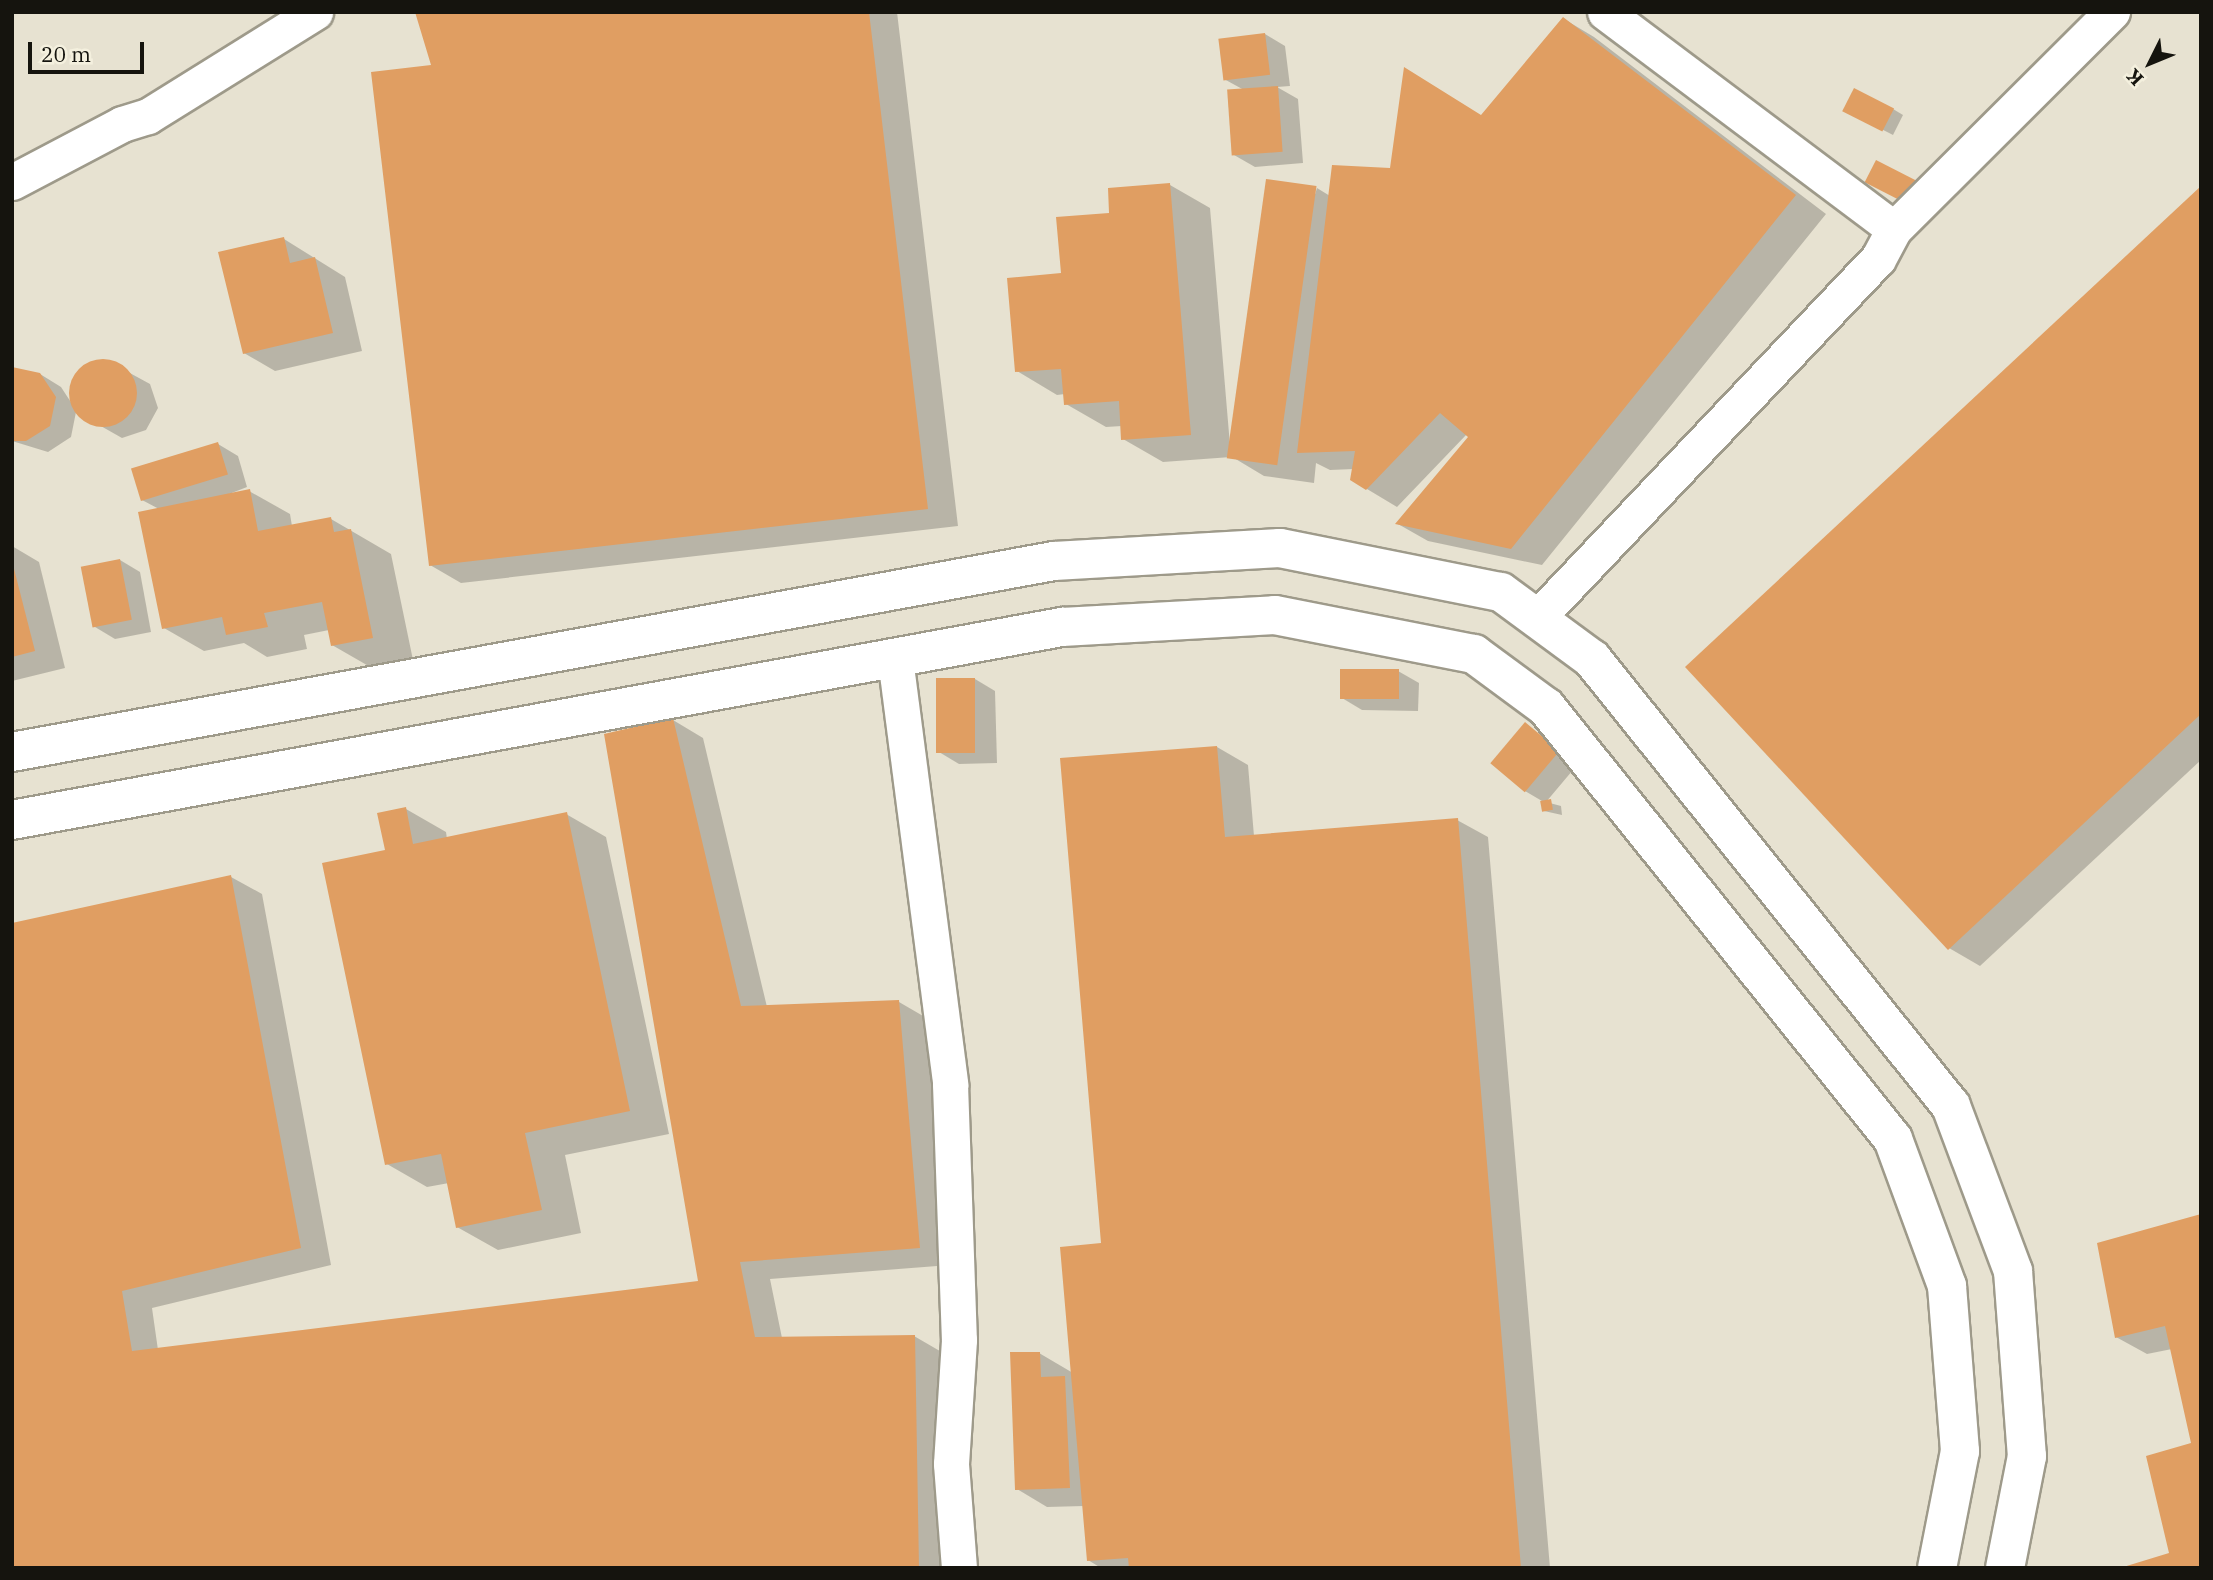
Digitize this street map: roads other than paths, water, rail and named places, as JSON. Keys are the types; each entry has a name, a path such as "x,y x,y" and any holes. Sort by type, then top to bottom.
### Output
{"street":[{"path":"12,182 122,124 148,116 315,12"},
{"path":"1605,12 1894,229"},
{"path":"1537,618 1878,259 1894,229 2112,12"},
{"path":"12,752 1054,561 1280,548 1501,592 1592,659 1951,1106 2012,1271 2027,1456 2005,1568"},
{"path":"12,820 1062,626 1275,615 1474,654 1546,708 1893,1139 1947,1286 1960,1451 1937,1568"},
{"path":"895,658 950,1084 959,1340 951,1464 959,1568"}]}
